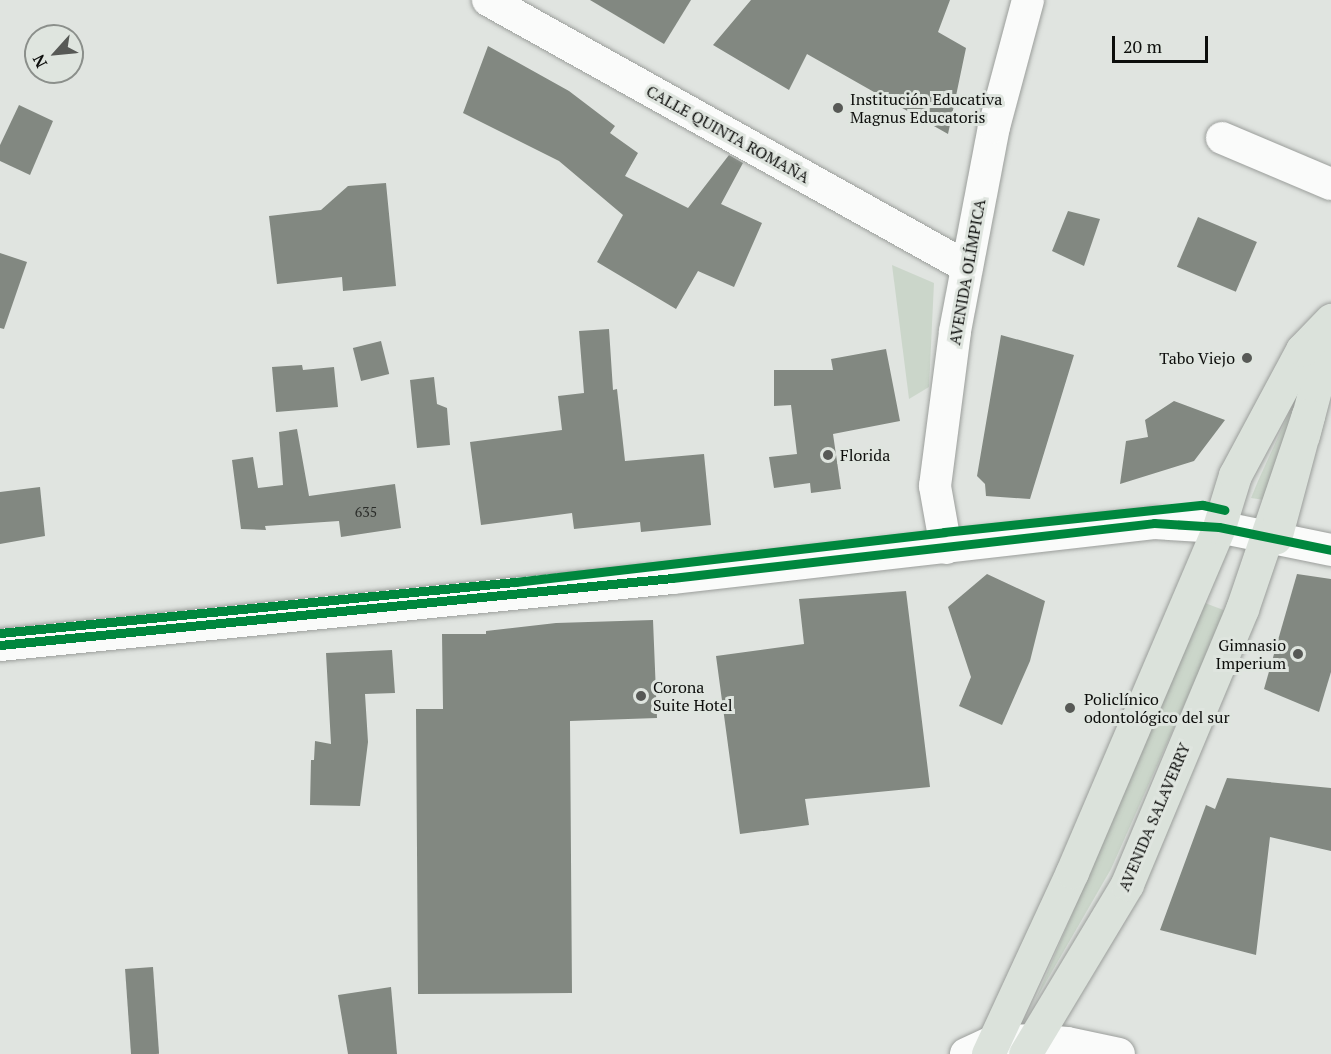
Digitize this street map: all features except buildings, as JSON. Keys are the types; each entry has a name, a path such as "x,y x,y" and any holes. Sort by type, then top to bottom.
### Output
{"main road":[{"path":"982,1050 1072,872 1219,527 1235,475 1302,350 1331,320"},
{"path":"1275,538 1331,329"},
{"name":"AVENIDA SALAVERRY","path":"1029,1047 1127,884 1242,609 1308,415"}],"street":[{"name":"CALLE QUINTA ROMAÑA","path":"488,0 967,267"},
{"name":"AVENIDA OLÍMPICA","path":"946,548 934,486 955,331 994,127 1028,0"},
{"path":"1222,138 1331,184"},
{"path":"0,645 946,548 1154,523 1219,527 1331,550"},
{"path":"982,1050 1067,1043 1119,1054"}],"shaded area":[{"path":"892,265 934,283 929,387 909,399"},
{"path":"1295,400 1271,501 1251,498 1258,481"},
{"path":"1205,603 1226,611 1111,869 1035,1001"}],"cycle path":[{"path":"0,633 515,582 944,532 1203,505 1224,510"},
{"path":"0,645 672,578 1154,523 1219,527 1331,550"}],"place":[{"name":"Institución Educativa Magnus Educatoris","path":"838,108"},
{"name":"Tabo Viejo","path":"1247,358"},
{"name":"Florida","path":"828,455"},
{"name":"Gimnasio Imperium","path":"1298,654"},
{"name":"Corona Suite Hotel","path":"641,696"},
{"name":"Policlínico odontológico del sur","path":"1070,708"}]}
